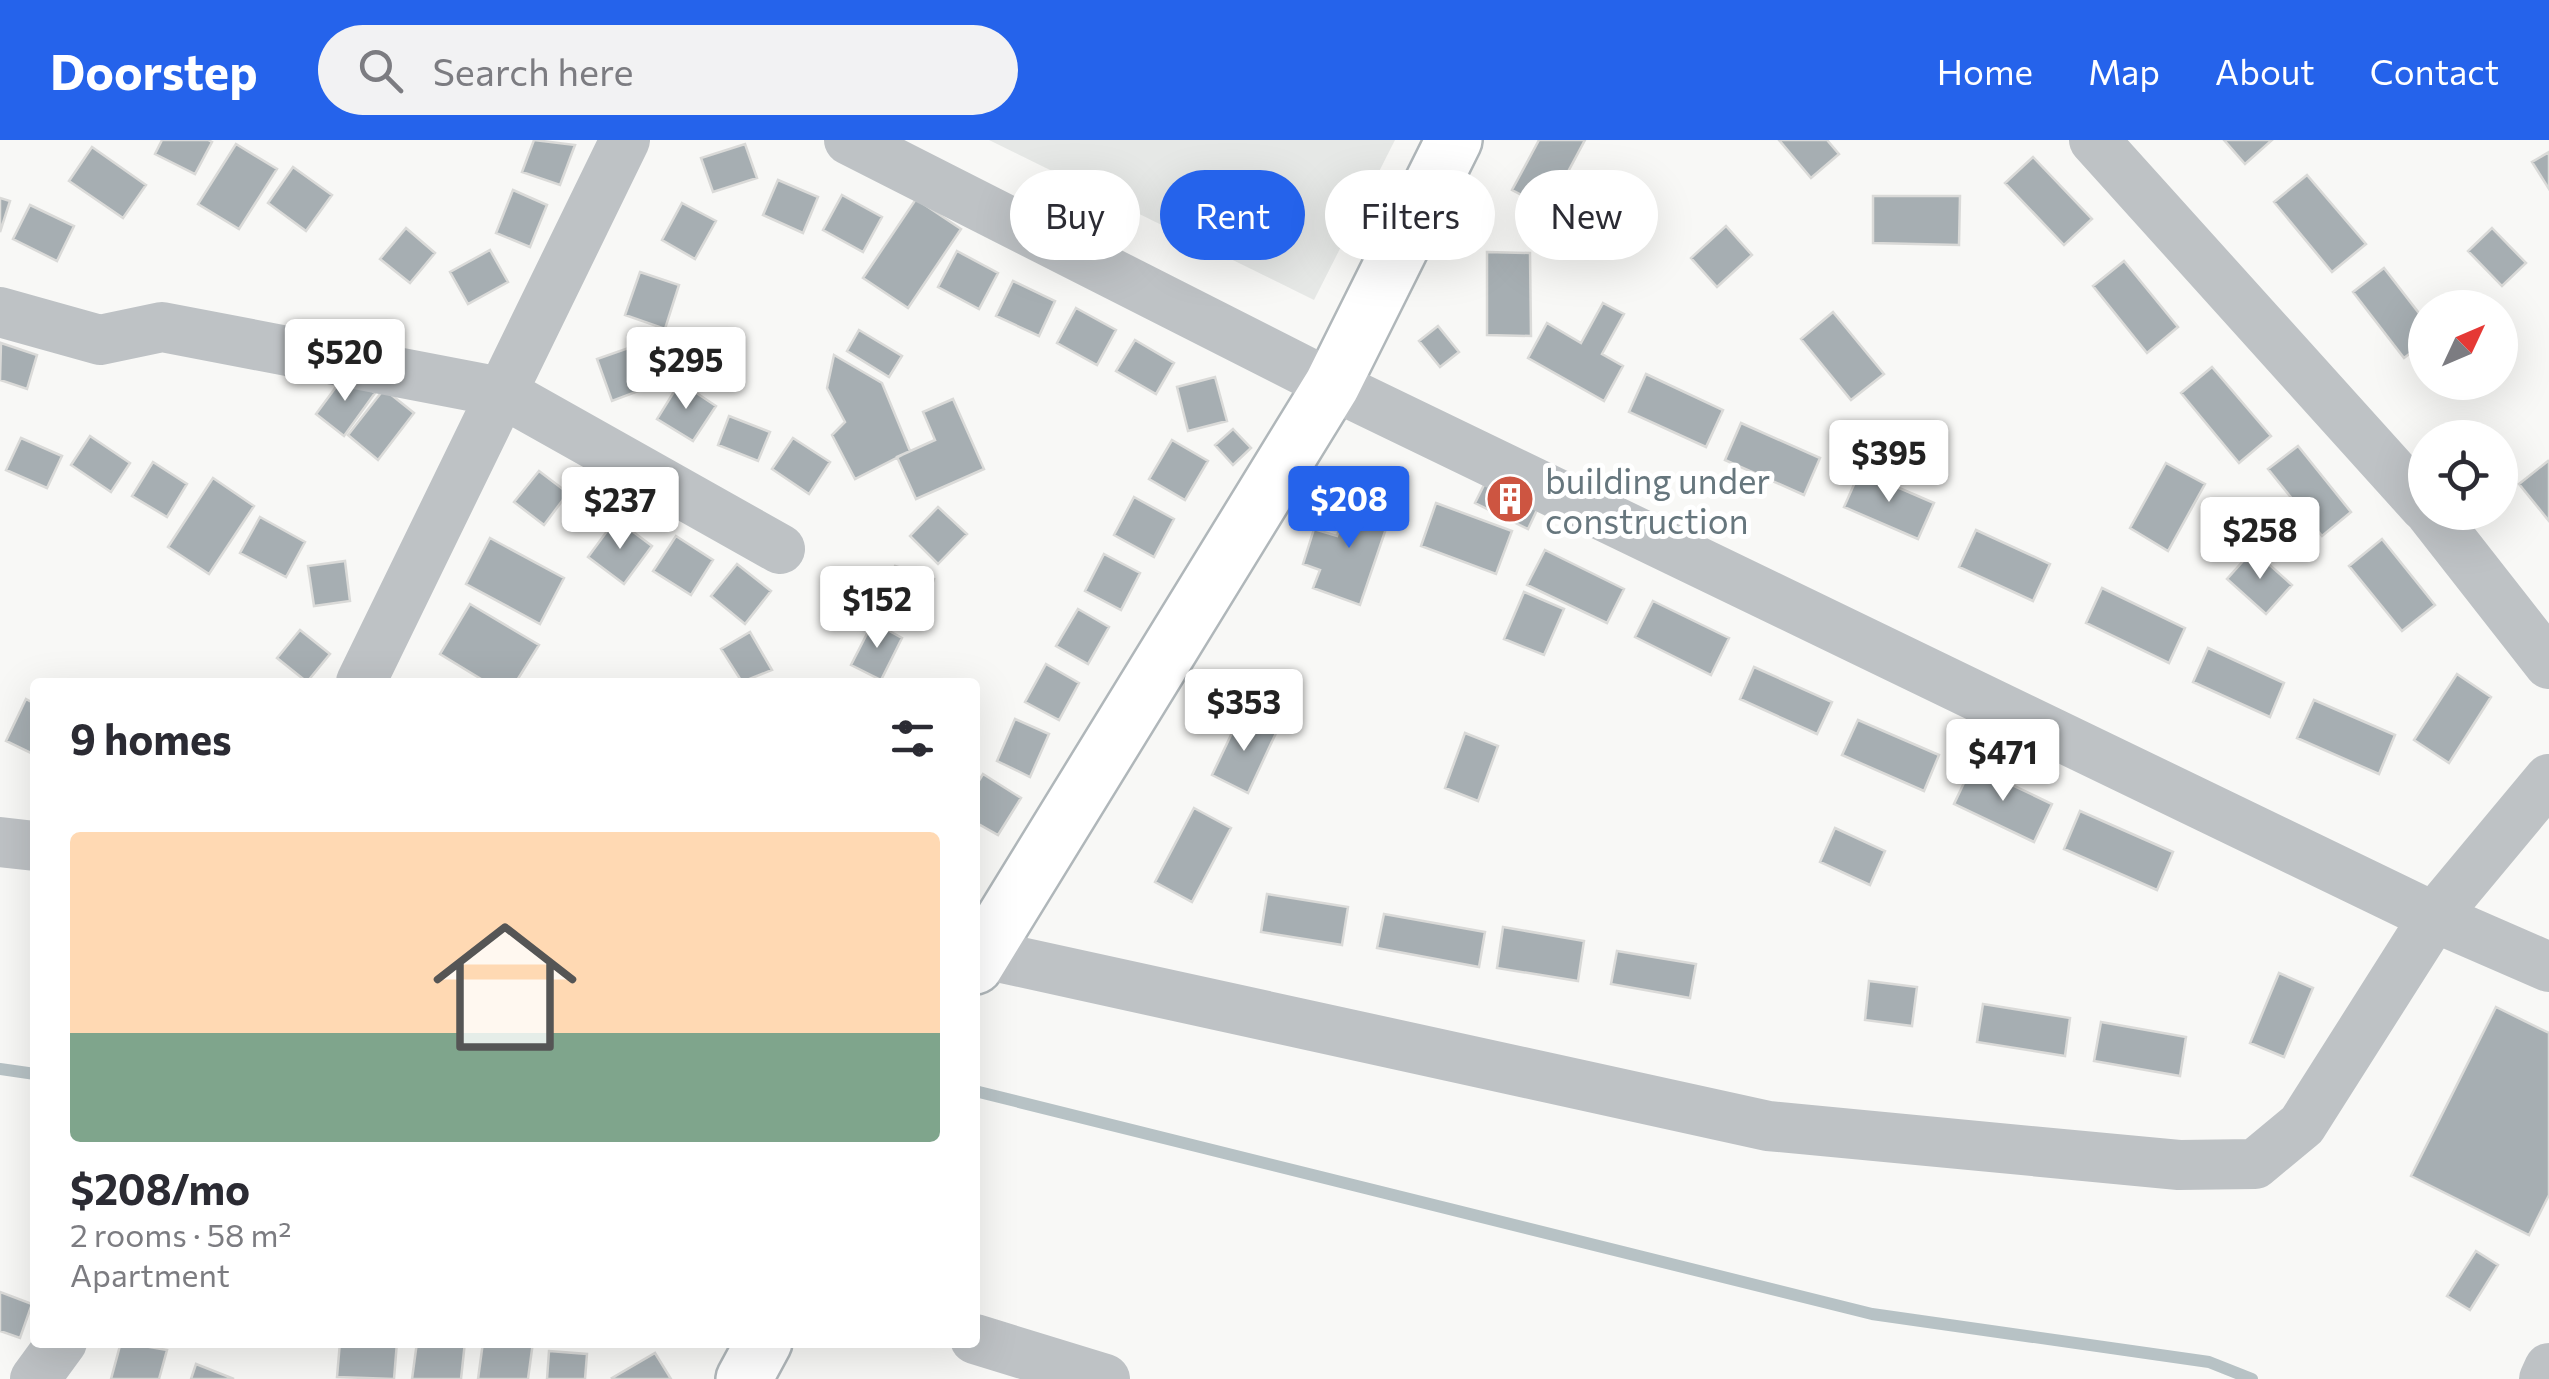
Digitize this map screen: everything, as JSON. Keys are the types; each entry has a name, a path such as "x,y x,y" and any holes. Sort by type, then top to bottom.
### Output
{"street":[{"path":"362,678 626,140"},
{"path":"850,140 1332,385 2434,917 2549,967"},
{"path":"980,952 1332,385 1454,140"},
{"path":"2094,140 2408,487"},
{"path":"0,312 100,340 162,327 501,392 780,548"},
{"path":"2444,530 2549,664"},
{"path":"980,958 1768,1126 2178,1165 2256,1164 2302,1125 2434,917 2549,779"},
{"path":"0,842 30,845"},
{"path":"980,1341 1105,1379"},
{"path":"35,1379 58,1348"},
{"path":"744,1379 761,1348"}],"shaded area":[{"path":"989,140 1395,140 1380,170 1325,170 1325,260 1334,260 1314,300 1233,260 1305,260 1305,170 1160,170 1160,224 1140,214 1140,170 1050,170"}],"building":[{"path":"162,140 212,142 195,174 155,154"},
{"path":"534,140 575,145 560,185 522,172"},
{"path":"1539,140 1585,140 1569,170 1523,170"},
{"path":"1779,140 1827,140 1839,154 1811,178"},
{"path":"2224,140 2272,140 2245,164"},
{"path":"236,144 277,169 239,229 198,204"},
{"path":"745,144 757,178 713,192 701,158"},
{"path":"92,147 146,185 123,218 69,181"},
{"path":"2549,152 2549,189 2532,162"},
{"path":"2033,157 2092,219 2064,245 2005,183"},
{"path":"293,167 332,195 306,231 268,203"},
{"path":"2307,175 2366,244 2332,272 2274,202"},
{"path":"778,180 818,197 803,233 763,215"},
{"path":"513,190 547,205 530,247 496,233"},
{"path":"842,195 882,217 863,252 823,230"},
{"path":"1873,196 1960,196 1959,245 1873,243"},
{"path":"0,198 10,201 0,232"},
{"path":"916,199 961,229 908,308 863,278"},
{"path":"682,203 716,221 695,259 662,240"},
{"path":"30,205 74,226 57,261 13,239"},
{"path":"1726,226 1752,255 1717,287 1691,258"},
{"path":"406,228 435,253 410,283 380,259"},
{"path":"2492,228 2526,263 2502,286 2468,251"},
{"path":"490,250 508,282 468,304 450,272"},
{"path":"957,251 998,273 979,309 938,287"},
{"path":"1495,252 1515,253 1515,260 1530,260 1531,336 1487,335 1487,260 1495,260"},
{"path":"2124,261 2178,327 2147,353 2093,286"},
{"path":"2384,268 2408,299 2408,355 2404,358 2353,292"},
{"path":"640,272 679,285 665,329 625,315"},
{"path":"1013,281 1055,301 1039,336 996,316"},
{"path":"1603,303 1624,314 1602,354 1623,366 1604,401 1528,358 1547,323 1581,343"},
{"path":"1076,308 1116,330 1097,365 1057,343"},
{"path":"1833,312 1884,374 1851,400 1801,339"},
{"path":"1438,326 1459,352 1440,367 1419,341"},
{"path":"859,330 902,356 889,377 847,351"},
{"path":"1135,340 1174,363 1156,394 1116,371"},
{"path":"1,343 37,355 27,389 0,380"},
{"path":"634,346 649,387 612,401 597,359"},
{"path":"834,355 882,383 910,451 855,479 832,435 845,422 827,388"},
{"path":"2212,367 2271,436 2239,463 2181,393"},
{"path":"347,372 375,393 344,436 316,414"},
{"path":"1646,374 1723,410 1706,447 1629,412"},
{"path":"1215,377 1227,421 1188,431 1177,387"},
{"path":"680,382 716,406 693,441 657,419"},
{"path":"384,389 414,413 378,460 348,435"},
{"path":"953,399 984,469 916,499 897,457 935,440 923,412"},
{"path":"729,416 770,432 758,461 718,445"},
{"path":"1741,423 1820,458 1804,495 1725,460"},
{"path":"1233,429 1251,448 1233,465 1215,445"},
{"path":"90,436 130,463 111,492 71,465"},
{"path":"21,438 62,456 47,488 6,470"},
{"path":"793,438 830,462 809,494 772,469"},
{"path":"1172,440 1208,461 1185,500 1149,479"},
{"path":"2298,446 2351,512 2322,536 2268,469"},
{"path":"153,462 187,484 167,517 132,496"},
{"path":"2549,462 2549,521 2519,484"},
{"path":"2166,463 2205,484 2168,551 2130,528"},
{"name":"building under construction","path":"1492,469 1544,495 1528,529 1475,503"},
{"path":"539,471 568,493 544,525 514,502"},
{"path":"1860,471 1934,503 1918,539 1844,507"},
{"path":"213,478 254,506 209,574 168,547"},
{"path":"1134,497 1174,519 1154,557 1114,535"},
{"path":"1350,497 1392,511 1360,605 1313,588 1320,570 1303,564 1314,529 1337,536"},
{"path":"1436,503 1512,531 1496,574 1421,546"},
{"path":"938,507 967,534 938,564 910,536"},
{"path":"260,517 305,542 286,577 240,553"},
{"path":"616,519 652,546 624,584 588,557"},
{"path":"1976,530 2050,564 2033,601 1959,567"},
{"path":"676,536 713,560 691,595 653,571"},
{"path":"490,538 564,578 540,624 466,584"},
{"path":"2382,539 2435,605 2402,631 2349,566"},
{"path":"1545,550 1624,589 1607,623 1527,585"},
{"path":"2253,550 2292,585 2266,614 2227,579"},
{"path":"1104,554 1140,573 1121,610 1085,591"},
{"path":"345,561 350,601 314,606 308,566"},
{"path":"737,564 771,591 745,624 711,596"},
{"path":"895,566 934,579 919,623 880,609"},
{"path":"2102,588 2185,628 2169,663 2086,623"},
{"path":"1524,592 1564,609 1544,655 1504,639"},
{"path":"1653,601 1729,638 1711,675 1635,637"},
{"path":"470,604 539,645 518,678 479,678 440,654"},
{"path":"1078,609 1109,627 1088,664 1056,646"},
{"path":"873,622 902,638 882,678 851,665"},
{"path":"300,630 330,654 310,678 302,678 277,658"},
{"path":"750,632 772,670 739,678 721,649"},
{"path":"2208,648 2284,683 2270,717 2193,682"},
{"path":"1046,664 1079,683 1059,720 1025,702"},
{"path":"1754,667 1832,702 1817,734 1740,699"},
{"path":"2457,674 2491,697 2449,763 2414,740"},
{"path":"26,699 30,701 30,753 6,741"},
{"path":"2314,700 2395,735 2379,774 2297,738"},
{"path":"1240,716 1276,733 1248,793 1212,775"},
{"path":"1015,719 1049,734 1030,777 997,761"},
{"path":"1858,720 1939,755 1924,791 1842,755"},
{"path":"1465,733 1498,746 1478,801 1445,788"},
{"path":"1972,766 2052,804 2034,842 1954,804"},
{"path":"983,774 1021,798 998,835 980,825"},
{"path":"1194,808 1231,828 1192,902 1155,882"},
{"path":"2080,811 2173,852 2157,890 2064,849"},
{"path":"1835,828 1885,851 1870,885 1820,862"},
{"path":"1267,894 1348,907 1342,945 1261,932"},
{"path":"1384,914 1485,932 1479,967 1377,948"},
{"path":"1503,927 1584,941 1578,981 1497,968"},
{"path":"1617,951 1696,964 1690,998 1611,984"},
{"path":"2279,973 2313,988 2284,1057 2250,1043"},
{"path":"1869,981 1917,987 1912,1026 1865,1020"},
{"path":"1983,1004 2070,1018 2065,1056 1977,1042"},
{"path":"2496,1007 2549,1033 2549,1195 2529,1235 2411,1176"},
{"path":"2101,1022 2186,1037 2180,1076 2094,1061"},
{"path":"2476,1251 2498,1265 2470,1310 2447,1296"},
{"path":"0,1292 30,1303 20,1338 0,1331"},
{"path":"119,1348 167,1350 159,1379 111,1379"},
{"path":"339,1348 397,1348 394,1379 337,1377"},
{"path":"416,1348 464,1348 461,1379 412,1379"},
{"path":"482,1348 532,1348 528,1379 478,1379"},
{"path":"549,1351 587,1354 585,1379 547,1379"},
{"path":"655,1353 671,1379 612,1378"},
{"path":"196,1364 234,1379 191,1379"}],"waterway":[{"path":"0,1069 30,1073"},
{"path":"980,1092 1872,1314 2209,1362 2252,1379"}],"place":[{"name":"building under construction","path":"1510,499"}]}
